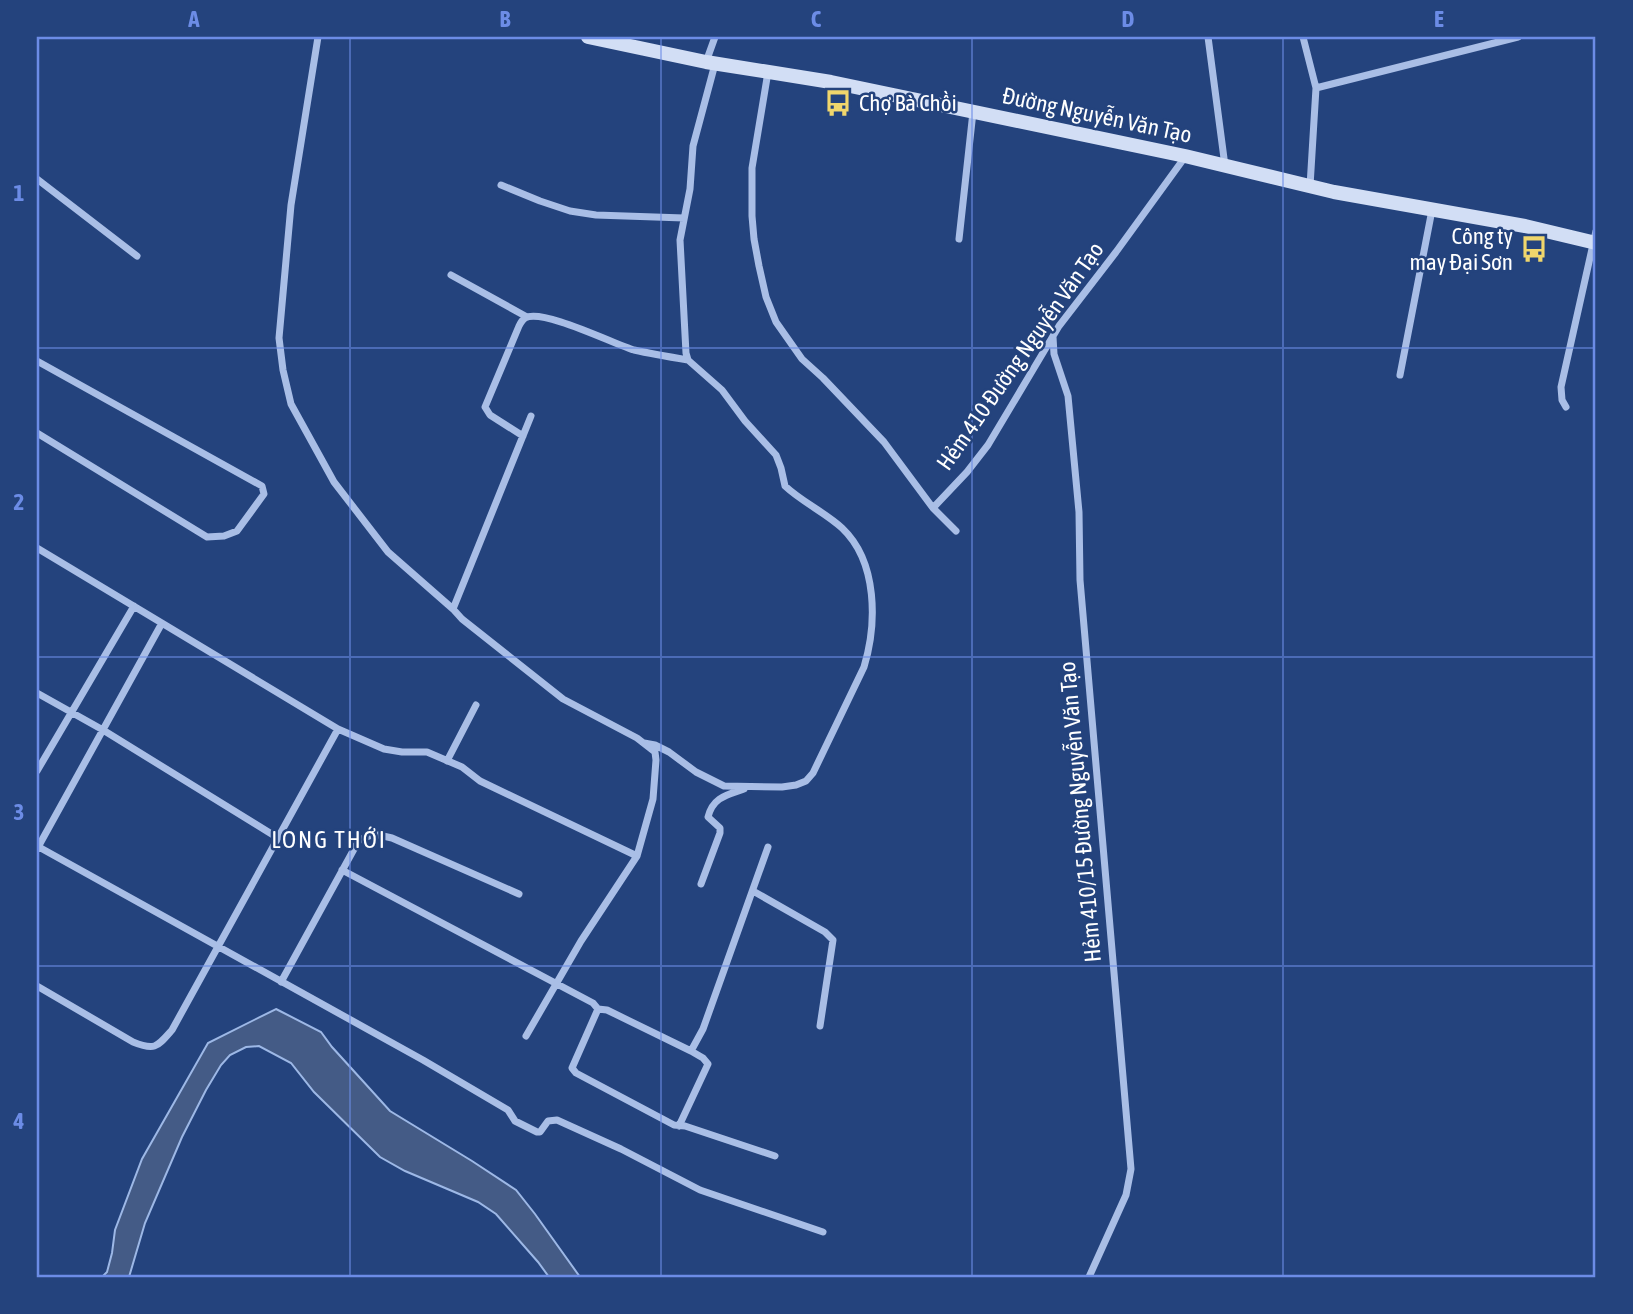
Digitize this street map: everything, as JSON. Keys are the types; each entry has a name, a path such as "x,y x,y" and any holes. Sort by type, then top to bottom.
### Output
{"main road":[{"name":"Đường Nguyễn Văn Tạo","path":"588,37 711,62 831,82 1185,156 1334,192 1595,239"}],"street":[{"path":"318,37 291,205 279,338 291,404 334,482 388,552 453,608 462,620 562,699 644,743 655,752 653,799 637,856 581,941 526,1036"},
{"path":"688,360 680,240 690,189 693,146 715,37"},
{"path":"1208,37 1226,166"},
{"path":"1303,37 1316,88 1310,187"},
{"path":"1316,88 1518,37"},
{"path":"768,72 752,168 752,216 766,297 776,322 803,359 884,442 933,508 956,531"},
{"path":"959,239 973,112"},
{"name":"Hẻm 410 Đường Nguyễn Văn Tạo","path":"933,508 988,444 1059,326 1116,253 1185,156"},
{"path":"37,179 137,256"},
{"path":"501,185 570,211 596,215 684,218"},
{"path":"1400,375 1432,209"},
{"path":"1566,407 1560,393 1595,239"},
{"path":"451,275 527,317 551,320 578,328 632,349 688,360 722,390 745,421 776,454 785,486 841,527 852,539 863,560 871,586 869,650 864,667 813,774 802,784 782,787 724,786 696,772 670,752 644,743"},
{"path":"523,436 490,415 485,407 519,326 527,317"},
{"name":"Hẻm 410/15 Đường Nguyễn Văn Tạo","path":"1053,337 1054,354 1068,396 1079,512 1080,580 1131,1169 1126,1195 1089,1277"},
{"path":"37,361 262,486 264,494 237,531 224,536 207,537 37,433"},
{"path":"453,608 531,416"},
{"path":"37,548 338,729 384,749 427,752 462,767 480,781 637,856"},
{"path":"37,771 134,606"},
{"path":"162,623 37,847 434,1067 508,1110 515,1121 537,1132 540,1132 548,1121 557,1120 700,1190 823,1232"},
{"path":"37,694 103,730 278,838"},
{"path":"447,761 476,705"},
{"path":"37,986 133,1042 148,1048 159,1045 172,1030 338,729"},
{"path":"701,884 720,833 720,828 708,817 710,811 721,796 749,787"},
{"path":"281,982 359,840 374,834 392,838 519,894"},
{"path":"691,1051 703,1029 768,847"},
{"path":"342,870 593,1003 598,1009 607,1010 703,1058 708,1064 679,1126"},
{"path":"753,891 825,932 833,940 820,1026"},
{"path":"598,1009 572,1068 576,1073 674,1125 685,1126 775,1156"}],"water":[{"path":"276,1009 321,1032 390,1111 516,1190 580,1277 549,1277 496,1214 478,1202 405,1171 380,1157 314,1092 291,1063 259,1046 246,1047 230,1055 206,1090 182,1137 145,1223 129,1277 102,1277 107,1272 115,1230 142,1159 208,1043"}],"place":[{"name":"Chợ Bà Chồi","path":"838,103"},
{"name":"Công ty may Đại Sơn","path":"1534,249"}],"district":[{"name":"LONG THỚI","path":"329,839"}]}
